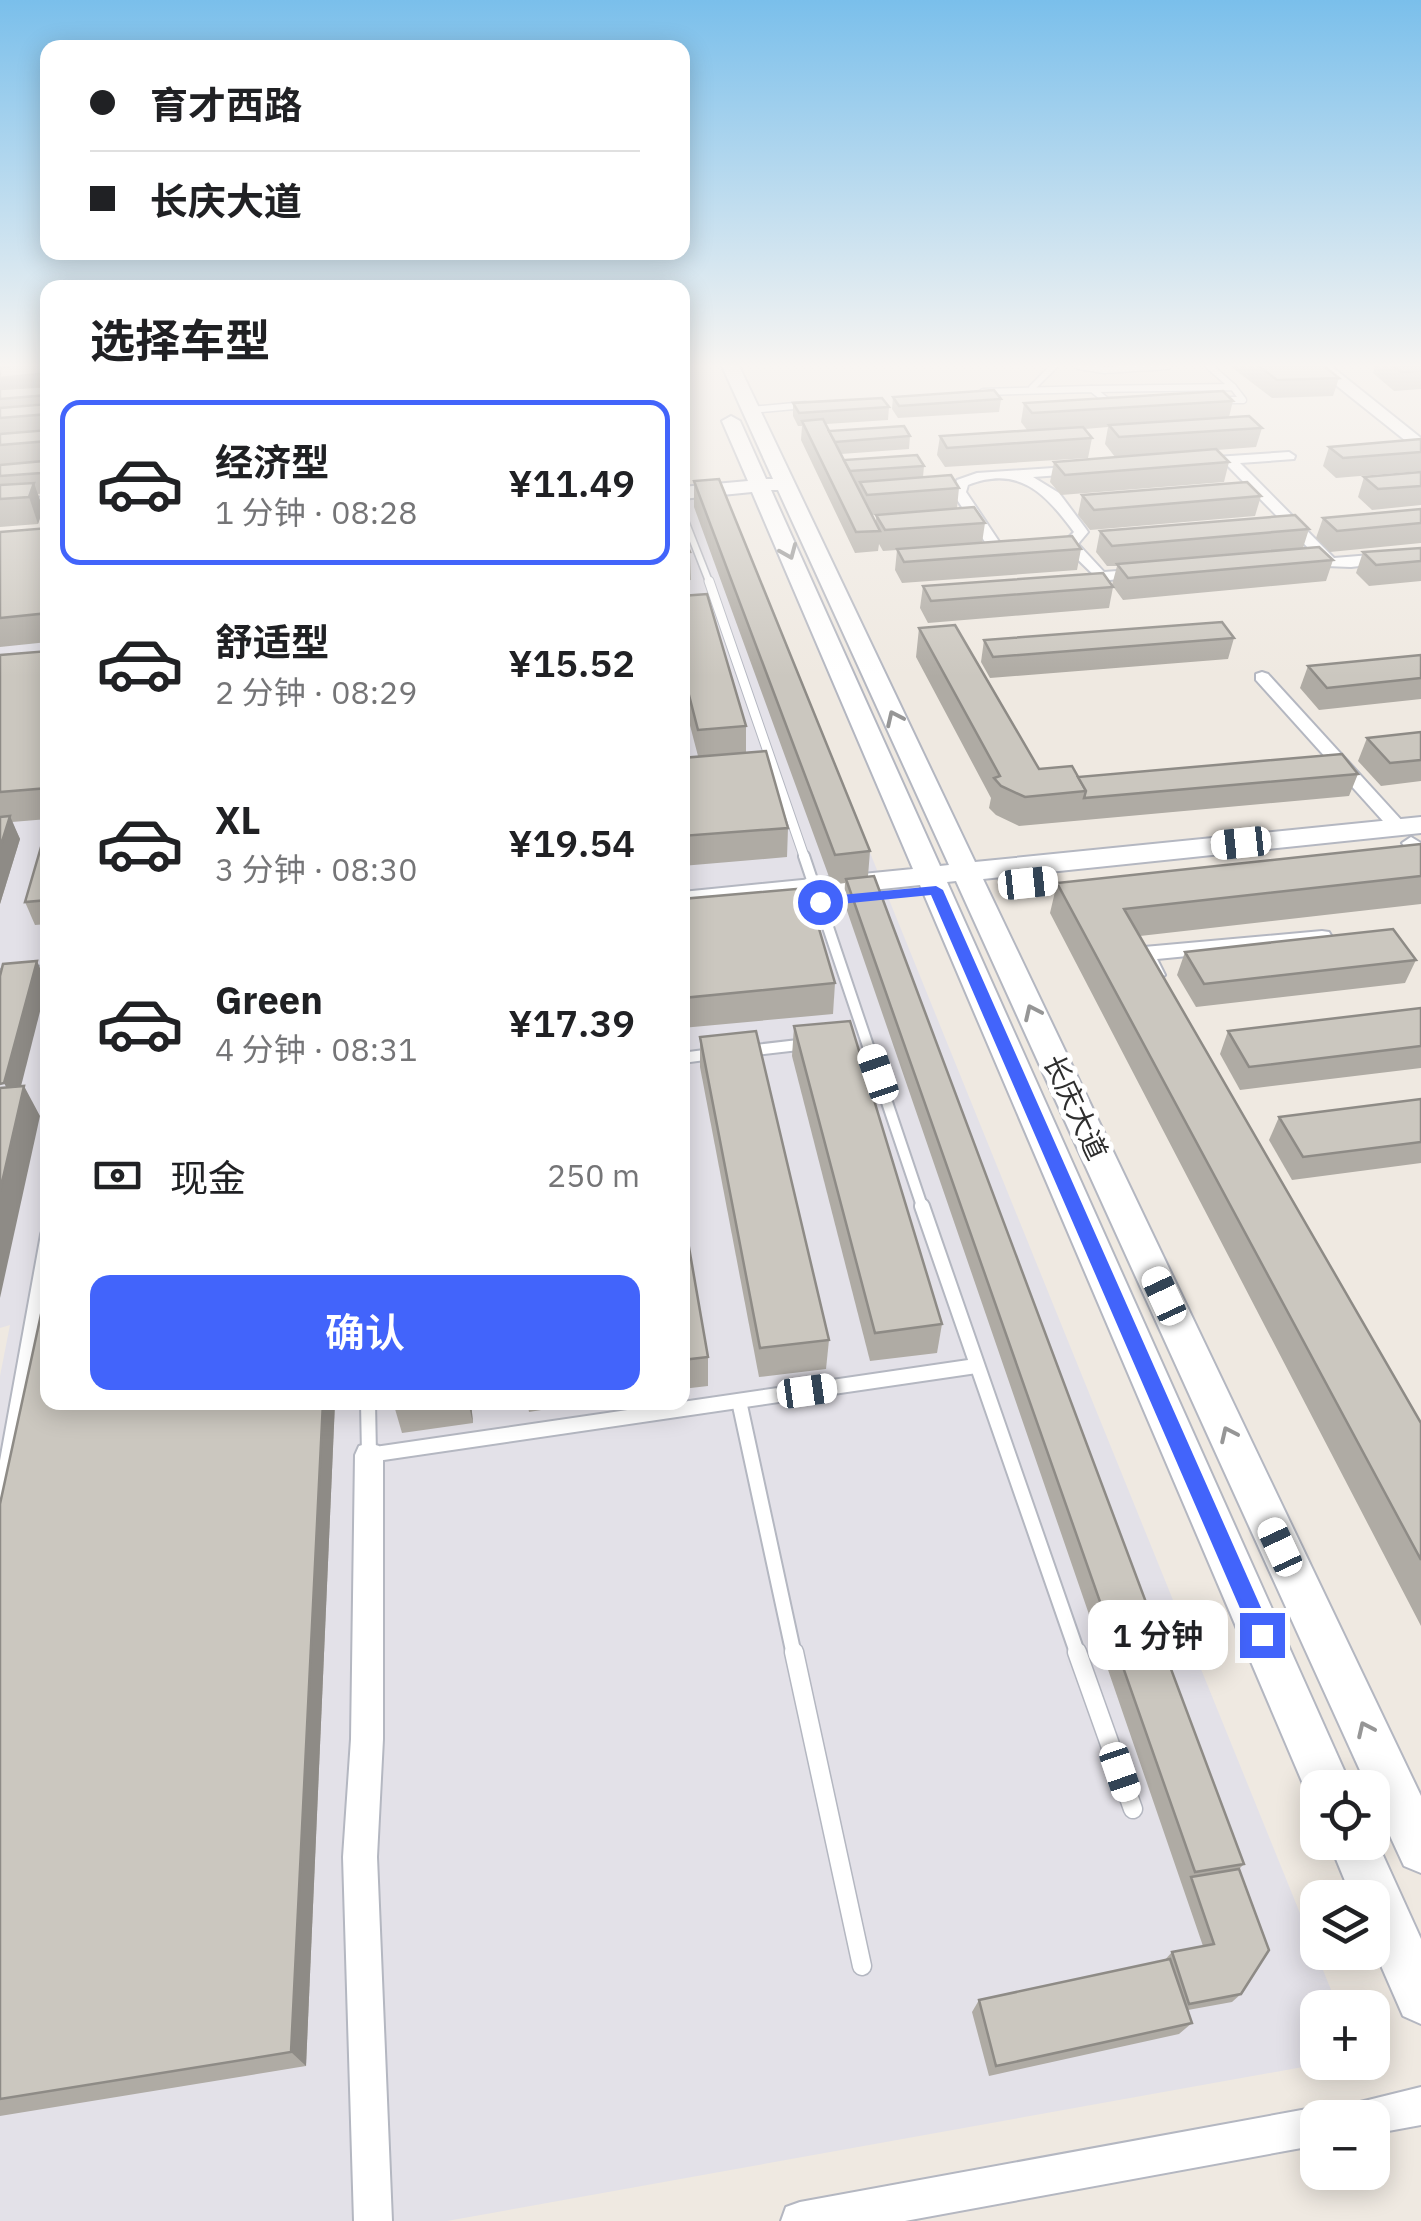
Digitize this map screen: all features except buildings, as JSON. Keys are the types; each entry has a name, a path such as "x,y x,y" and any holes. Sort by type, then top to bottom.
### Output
{"main road":[{"name":"长庆大道","path":"764,470 969,880 1421,1848"},
{"name":"长庆大道","path":"767,470 933,883 1321,1770"},
{"path":"690,490 771,482"},
{"path":"690,914 818,895 1414,838"},
{"path":"690,902 818,895"},
{"path":"0,966 40,963"},
{"path":"0,980 40,977"},
{"path":"1361,1860 1421,1998"}],"street":[{"path":"1019,474 1040,484 1082,532 1070,544 998,550 959,487 977,477 1019,474 1085,470"},
{"path":"1239,470 1328,560"},
{"path":"0,505 40,502"},
{"path":"1061,504 1080,502"},
{"path":"1070,544 1100,576 1156,572"},
{"path":"1290,563 1351,563 1421,556"},
{"path":"1262,677 1414,838"},
{"path":"1163,988 1144,954 1342,935"},
{"path":"369,1455 368,1721 360,1857 373,2221"},
{"path":"1390,2112 1421,2106"},
{"path":"800,2221 1300,2129"}],"lane":[{"path":"690,533 723,616 976,1366 1133,1809"},
{"path":"710,618 723,616"},
{"path":"848,1040 866,1038"},
{"path":"738,1052 829,1042"},
{"path":"690,1057 719,1054"},
{"path":"0,1500 40,1303"},
{"path":"690,1408 976,1366"},
{"path":"739,1401 862,1966"},
{"path":"368,1410 369,1455 677,1410"}],"shaded area":[{"path":"725,495 1300,1913 1300,1970 1323,1970 1331,1990 1300,1990 1300,2067 447,2221 0,2221 0,1376 10,1325 0,1328 0,556 40,552 40,1410 690,1410 690,498"}],"route":[{"path":"820,902 936,890 1262,1635"}]}
